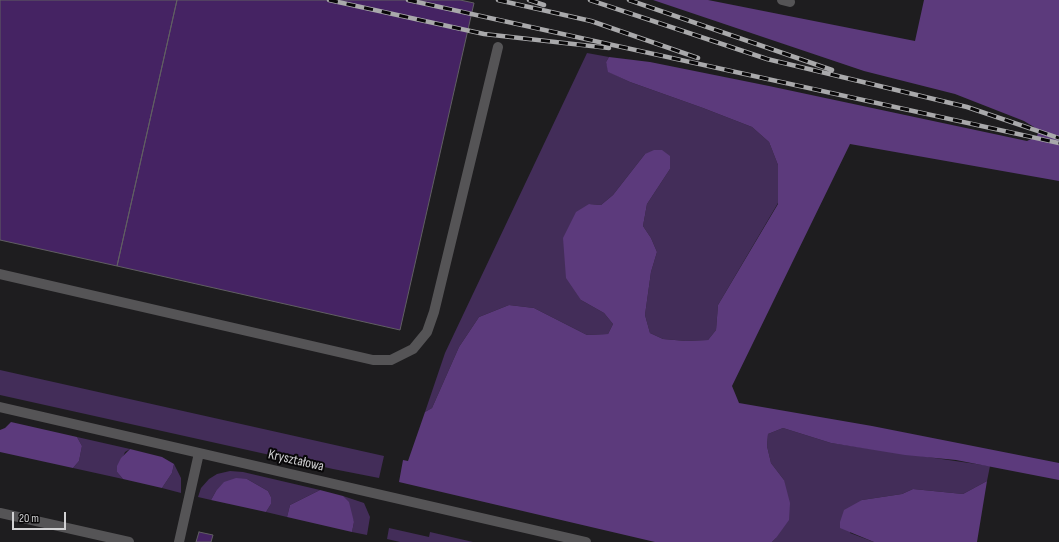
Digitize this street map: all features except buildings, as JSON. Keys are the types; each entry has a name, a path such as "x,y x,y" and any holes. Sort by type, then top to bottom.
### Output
{"lane":[{"path":"0,274 373,360 391,360 413,350 427,332 434,312 498,47"},
{"name":"Kryształowa","path":"0,407 586,542"},
{"path":"179,542 199,453"},
{"path":"0,513 129,542"}],"shaded area":[{"path":"653,0 708,0 915,41 924,0 1059,0 1059,181 850,144 732,386 739,403 872,426 1059,463 1059,480 956,460 905,455 831,443 783,428 768,434 767,446 771,463 784,480 790,503 789,520 772,542 655,542 399,482 403,460 408,461 425,412 432,408 459,347 479,317 509,305 534,308 587,335 608,334 613,324 604,313 581,300 566,278 563,238 576,212 589,204 601,205 613,195 645,154 654,150 662,150 670,156 670,169 647,204 643,226 651,238 657,252 651,272 645,315 650,333 663,339 686,341 708,340 716,330 718,305 778,204 778,165 769,142 752,127 630,82 608,72 606,62 609,57 650,62 1027,141 1037,136 1038,133 1034,127 1024,121 955,94 864,71"},
{"path":"587,53 609,57 606,62 609,72 630,82 752,127 769,142 778,165 778,203 718,305 716,330 708,340 686,341 663,339 650,333 645,315 651,272 657,252 651,238 643,226 647,204 670,169 645,154 613,195 601,205 589,204 581,300 604,313 613,324 608,334 587,335 534,308 509,305 479,317 459,347 432,408 425,412 445,353"},
{"path":"0,370 384,456 379,478 0,395"},
{"path":"11,422 77,437 82,446 79,461 73,468 0,452 0,430 5,428"},
{"path":"783,428 831,443 990,466 987,481 963,494 913,489 902,494 862,500 850,533 874,542 772,542 776,538 784,480 771,463 767,446 768,434"},
{"path":"77,437 130,449 125,452 117,472 123,479 73,468 79,461 82,446"},
{"path":"130,449 162,457 174,464 172,473 162,488 123,479 117,472 117,466 121,458"},
{"path":"174,464 181,478 181,493 162,488 172,473"},
{"path":"230,471 243,472 320,490 290,505 287,517 266,512 271,504 271,497 268,491 247,479 216,491 211,500 198,497 201,488 209,479 217,474"},
{"path":"236,478 247,479 268,491 271,497 271,504 266,512 211,500 216,491 224,482"},
{"path":"987,481 977,542 874,542 840,528 840,522 844,510 862,500 902,494 913,489 963,494"},
{"path":"320,490 343,496 349,502 354,522 352,532 287,517 290,505"},
{"path":"343,496 364,503 370,517 367,535 352,532 354,522"},
{"path":"389,528 429,537 430,532 473,542 400,542 387,539"}],"railway":[{"path":"329,0 484,34 609,48"},
{"path":"408,0 1059,143"},
{"path":"498,0 591,21 698,58"},
{"path":"529,0 544,5"},
{"path":"590,0 767,59 967,107 1059,138"},
{"path":"629,0 832,70"}]}
